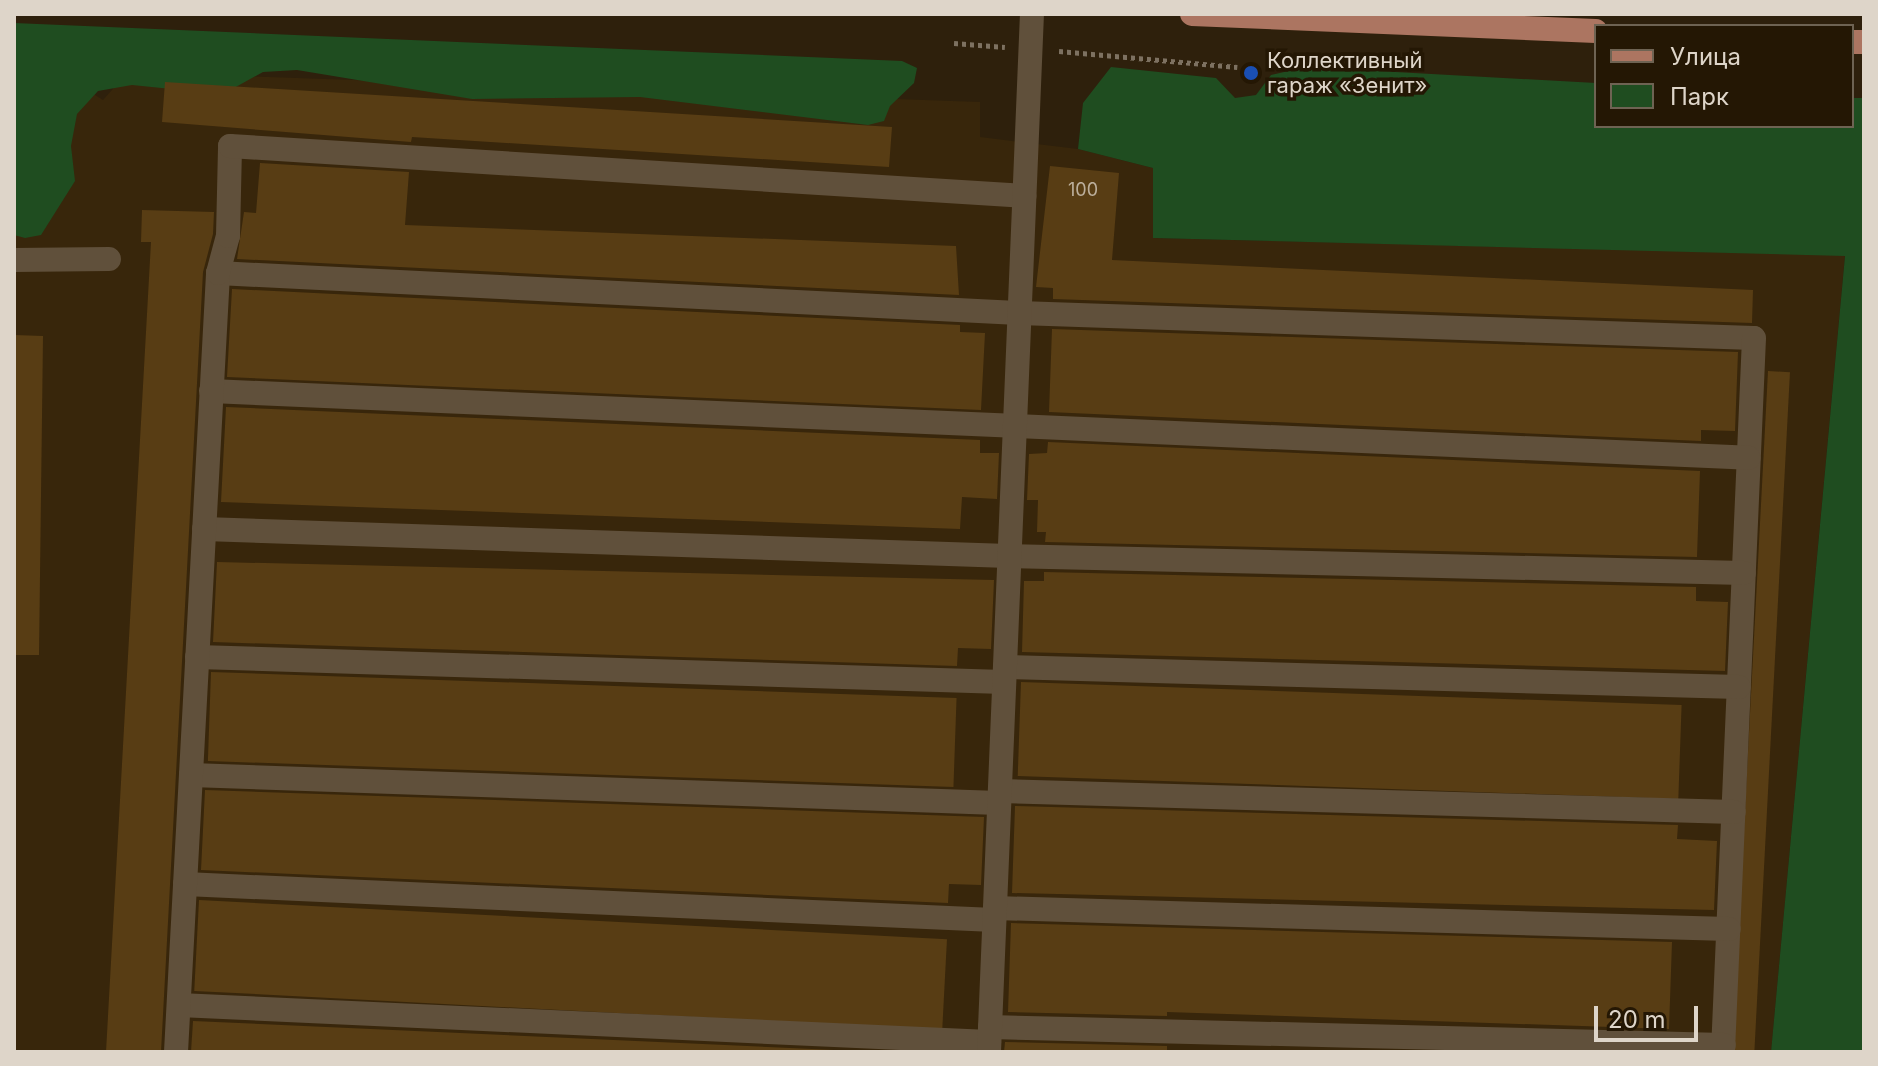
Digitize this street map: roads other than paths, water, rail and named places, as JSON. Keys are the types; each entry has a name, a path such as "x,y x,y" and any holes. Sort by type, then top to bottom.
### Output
{"main road":[{"path":"1192,14 1594,31"}],"lane":[{"path":"989,1041 1032,14"},
{"path":"176,1052 218,273 228,236 230,146 1024,196"},
{"path":"14,260 109,259"},
{"path":"179,1005 989,1041 1724,1048 1754,338 1019,313 218,273"},
{"path":"211,391 1014,429 1749,458"},
{"path":"204,529 1009,556 1744,573"},
{"path":"197,657 1739,687"},
{"path":"191,775 999,797 1734,812"},
{"path":"185,884 994,914 1729,929"}],"place":[{"name":"Коллективный гараж «Зенит»","path":"1251,73"}]}
